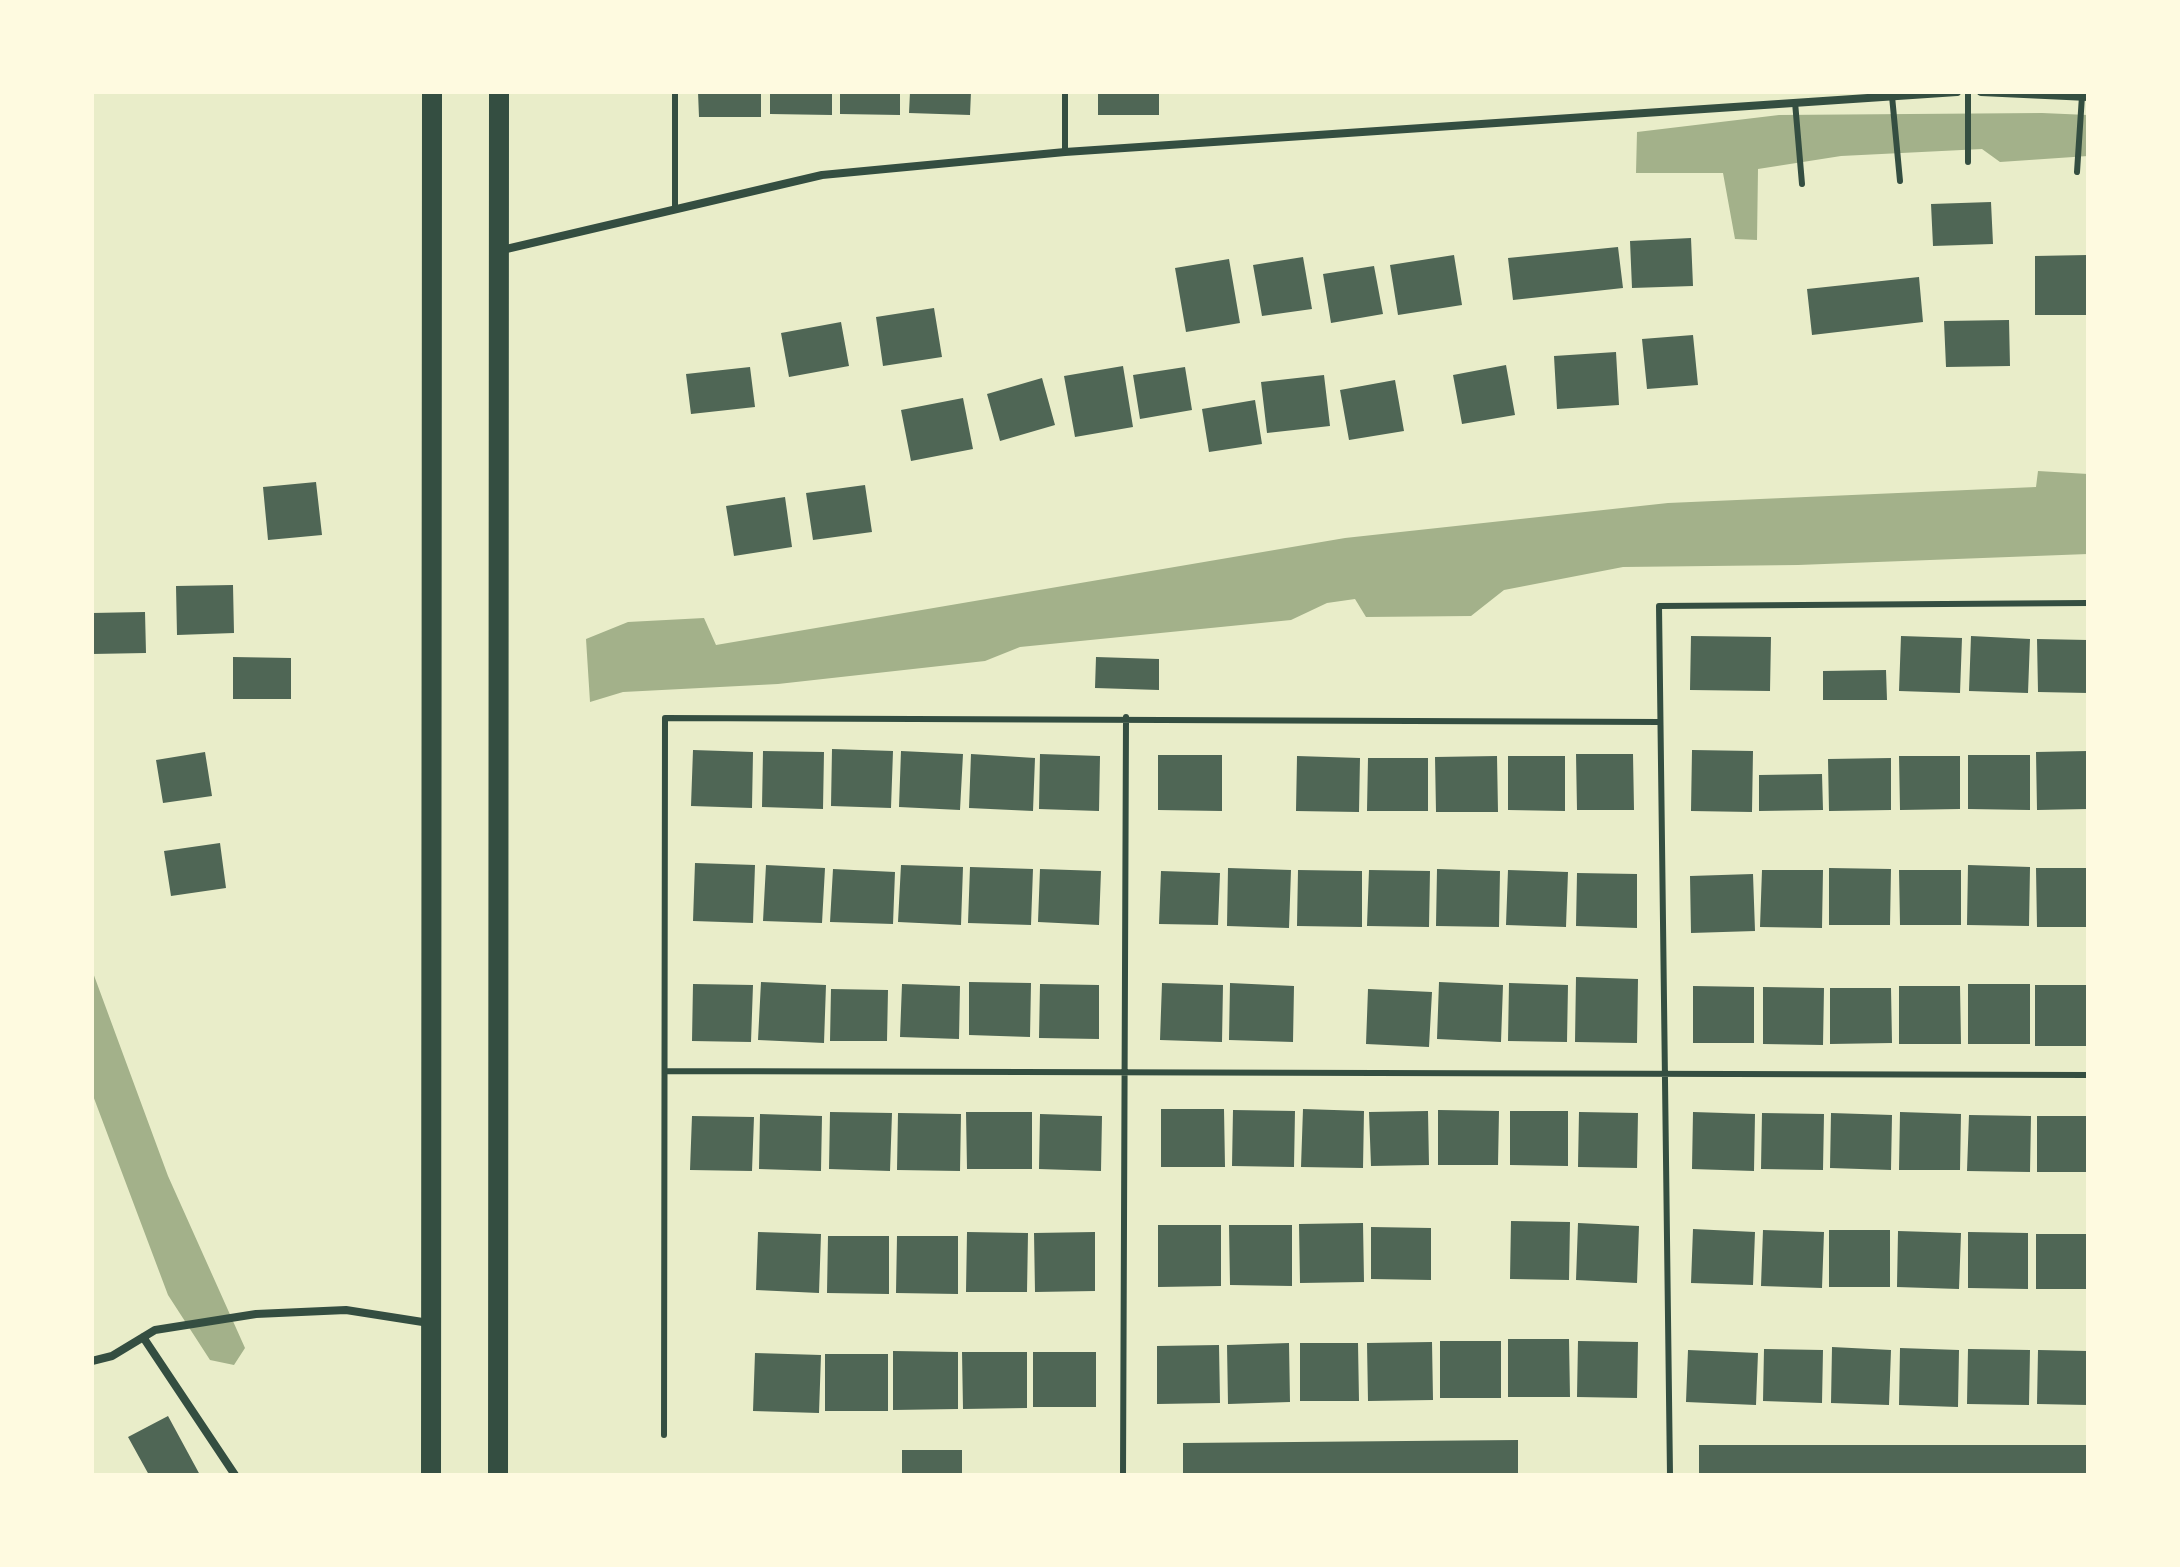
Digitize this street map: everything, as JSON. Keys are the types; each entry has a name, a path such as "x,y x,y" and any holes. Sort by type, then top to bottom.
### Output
{"main road":[{"path":"431,1475 432,92"},
{"path":"498,1475 499,92"}],"street":[{"path":"500,250 822,175 1065,152 1957,92"},
{"path":"1981,92 2085,97"},
{"path":"92,1361 112,1356 155,1330 256,1314 346,1310 431,1323"},
{"path":"143,1337 235,1475"}],"lane":[{"path":"675,92 675,208"},
{"path":"1065,92 1065,152"},
{"path":"1968,92 1968,162"},
{"path":"1892,96 1900,181"},
{"path":"2077,172 2085,97"},
{"path":"1795,102 1802,184"},
{"path":"1670,1475 1659,606 2088,603"},
{"path":"664,1435 665,718 1126,717 1660,722"},
{"path":"1123,1475 1126,717"},
{"path":"665,1071 2088,1075"}],"shaded area":[{"path":"1779,115 2088,115 2088,156 2000,162 1982,149 1841,156 1758,169 1757,240 1735,239 1723,173 1636,173 1637,132"},
{"path":"2038,471 2088,474 2088,554 1798,565 1623,567 1504,590 1471,616 1366,617 1355,599 1327,603 1291,620 1020,647 985,661 778,684 623,692 590,702 586,639 628,622 704,618 716,645 1345,538 1668,503 2036,487"},
{"path":"92,970 168,1176 245,1348 234,1365 210,1360 168,1295 92,1093"}],"building":[{"path":"698,92 761,92 761,117 699,117"},
{"path":"770,92 832,92 832,115 770,114"},
{"path":"840,92 900,92 900,115 840,114"},
{"path":"910,92 971,92 970,115 909,113"},
{"path":"1098,92 1159,92 1159,115 1098,115"},
{"path":"1991,202 1993,244 1933,246 1931,204"},
{"path":"1691,238 1693,286 1632,288 1630,241"},
{"path":"1618,247 1623,288 1513,300 1508,258"},
{"path":"1454,255 1462,305 1398,315 1390,265"},
{"path":"2088,255 2088,315 2035,315 2035,256"},
{"path":"1303,257 1312,309 1262,316 1253,265"},
{"path":"1229,259 1240,323 1186,332 1175,268"},
{"path":"1374,266 1383,314 1331,323 1323,274"},
{"path":"1919,277 1923,322 1812,335 1807,289"},
{"path":"934,308 942,357 883,366 876,317"},
{"path":"2009,320 2010,366 1946,367 1944,321"},
{"path":"841,322 849,366 789,377 781,333"},
{"path":"1693,335 1698,385 1647,389 1642,339"},
{"path":"1616,352 1619,405 1557,409 1554,356"},
{"path":"1506,365 1515,415 1462,424 1453,375"},
{"path":"1123,366 1133,427 1075,437 1064,376"},
{"path":"750,367 755,407 691,414 686,374"},
{"path":"1185,367 1192,410 1140,419 1133,375"},
{"path":"1324,375 1330,426 1267,433 1261,382"},
{"path":"1042,378 1055,425 1000,441 987,394"},
{"path":"1395,380 1404,431 1349,440 1340,390"},
{"path":"963,398 973,449 911,461 901,410"},
{"path":"1255,400 1262,444 1209,452 1202,409"},
{"path":"316,482 322,535 268,540 263,487"},
{"path":"865,485 872,532 813,540 806,493"},
{"path":"785,497 792,547 734,556 726,506"},
{"path":"233,585 234,633 177,635 176,586"},
{"path":"145,612 146,653 92,654 92,613"},
{"path":"1691,636 1771,637 1770,691 1690,690"},
{"path":"1901,636 1962,638 1960,693 1899,691"},
{"path":"1971,636 2030,639 2028,693 1969,691"},
{"path":"2037,639 2088,640 2088,693 2038,692"},
{"path":"233,657 291,658 291,699 233,699"},
{"path":"1096,657 1159,659 1159,690 1095,688"},
{"path":"1886,670 1887,700 1823,700 1823,671"},
{"path":"832,749 893,751 891,808 831,806"},
{"path":"693,750 753,752 752,808 691,806"},
{"path":"1692,750 1753,751 1752,812 1691,811"},
{"path":"763,751 824,752 823,809 762,807"},
{"path":"901,751 963,754 960,810 899,807"},
{"path":"2088,751 2088,809 2037,810 2036,752"},
{"path":"205,752 212,796 163,803 156,760"},
{"path":"971,754 1035,758 1033,811 969,808"},
{"path":"1040,754 1100,756 1099,811 1039,809"},
{"path":"1576,754 1633,754 1634,810 1577,810"},
{"path":"1158,755 1222,755 1222,811 1158,810"},
{"path":"1968,755 2030,755 2030,810 1968,809"},
{"path":"1297,756 1360,758 1359,812 1296,811"},
{"path":"1497,756 1498,812 1436,812 1435,757"},
{"path":"1508,756 1565,756 1565,811 1508,810"},
{"path":"1899,756 1960,756 1960,809 1900,810"},
{"path":"1368,758 1428,758 1428,811 1367,811"},
{"path":"1891,758 1891,810 1829,811 1828,759"},
{"path":"1822,774 1823,810 1759,811 1759,775"},
{"path":"220,843 226,888 171,896 164,851"},
{"path":"695,863 755,865 753,923 693,921"},
{"path":"766,865 825,868 822,923 763,921"},
{"path":"901,865 963,867 961,925 898,922"},
{"path":"1968,865 2030,867 2029,926 1967,925"},
{"path":"970,867 1033,869 1031,925 968,923"},
{"path":"1228,868 1291,870 1289,928 1227,926"},
{"path":"1829,868 1891,869 1890,925 1829,925"},
{"path":"2036,868 2088,868 2088,927 2037,927"},
{"path":"833,869 895,872 893,924 830,922"},
{"path":"1040,869 1101,871 1099,925 1038,922"},
{"path":"1437,869 1500,871 1499,927 1436,926"},
{"path":"1298,870 1362,871 1362,927 1297,926"},
{"path":"1369,870 1430,871 1429,927 1367,926"},
{"path":"1508,870 1568,872 1566,927 1506,925"},
{"path":"1762,870 1823,870 1822,928 1760,927"},
{"path":"1899,870 1961,870 1961,925 1900,925"},
{"path":"1161,871 1220,873 1218,925 1159,924"},
{"path":"1577,873 1637,874 1637,928 1576,926"},
{"path":"1753,874 1755,931 1691,933 1690,876"},
{"path":"1576,977 1638,979 1637,1043 1575,1042"},
{"path":"761,982 826,985 824,1043 758,1040"},
{"path":"969,982 1031,983 1030,1037 969,1035"},
{"path":"1439,982 1503,985 1501,1042 1437,1039"},
{"path":"1162,983 1223,985 1222,1042 1160,1040"},
{"path":"1230,983 1294,986 1293,1042 1229,1040"},
{"path":"1509,983 1568,985 1567,1042 1508,1041"},
{"path":"693,984 753,985 751,1042 692,1041"},
{"path":"902,984 960,986 959,1039 900,1037"},
{"path":"1040,984 1099,985 1099,1039 1039,1038"},
{"path":"1968,984 2030,984 2030,1044 1968,1044"},
{"path":"2035,985 2088,985 2088,1046 2035,1046"},
{"path":"1693,986 1754,987 1754,1043 1693,1043"},
{"path":"1899,986 1960,986 1961,1044 1899,1044"},
{"path":"1763,987 1824,988 1823,1045 1763,1044"},
{"path":"1830,988 1891,988 1892,1043 1830,1044"},
{"path":"831,989 888,990 887,1041 830,1041"},
{"path":"1368,989 1432,992 1429,1047 1366,1044"},
{"path":"1161,1109 1224,1109 1225,1167 1161,1167"},
{"path":"1303,1109 1364,1111 1363,1168 1301,1167"},
{"path":"1233,1110 1295,1111 1294,1167 1232,1166"},
{"path":"1438,1110 1499,1111 1498,1165 1438,1165"},
{"path":"1428,1111 1429,1165 1371,1166 1369,1112"},
{"path":"1510,1111 1568,1111 1568,1166 1510,1165"},
{"path":"830,1112 892,1113 890,1171 829,1169"},
{"path":"966,1112 1032,1112 1032,1169 967,1169"},
{"path":"1579,1112 1638,1113 1637,1168 1578,1167"},
{"path":"1693,1112 1755,1114 1754,1171 1692,1169"},
{"path":"1900,1112 1961,1114 1960,1170 1899,1170"},
{"path":"898,1113 961,1114 960,1171 897,1170"},
{"path":"1762,1113 1824,1114 1823,1170 1761,1169"},
{"path":"1831,1113 1892,1115 1891,1170 1830,1168"},
{"path":"760,1114 822,1116 821,1171 759,1169"},
{"path":"1040,1114 1102,1116 1101,1171 1039,1169"},
{"path":"1969,1115 2031,1116 2030,1172 1967,1171"},
{"path":"692,1116 754,1117 752,1171 690,1170"},
{"path":"2037,1116 2088,1116 2088,1172 2037,1172"},
{"path":"1511,1221 1570,1222 1569,1280 1510,1279"},
{"path":"1363,1223 1364,1282 1300,1283 1299,1224"},
{"path":"1578,1223 1639,1226 1637,1283 1576,1280"},
{"path":"1158,1225 1221,1225 1221,1286 1158,1287"},
{"path":"1229,1225 1292,1225 1292,1286 1230,1285"},
{"path":"1371,1227 1431,1228 1431,1280 1371,1279"},
{"path":"1693,1229 1755,1232 1753,1285 1691,1283"},
{"path":"1763,1230 1824,1232 1822,1288 1761,1286"},
{"path":"1829,1230 1890,1230 1890,1287 1829,1287"},
{"path":"1898,1231 1961,1233 1959,1289 1897,1287"},
{"path":"758,1232 821,1234 819,1293 756,1290"},
{"path":"967,1232 1028,1233 1027,1292 966,1292"},
{"path":"1095,1232 1095,1291 1035,1292 1034,1233"},
{"path":"1968,1232 2028,1233 2028,1289 1968,1288"},
{"path":"2036,1234 2088,1234 2088,1289 2036,1289"},
{"path":"828,1236 889,1236 889,1294 827,1293"},
{"path":"897,1236 958,1236 958,1294 896,1293"},
{"path":"1508,1339 1569,1339 1570,1397 1508,1397"},
{"path":"1440,1341 1501,1341 1501,1398 1440,1398"},
{"path":"1578,1341 1638,1342 1637,1398 1577,1397"},
{"path":"1432,1342 1433,1400 1368,1401 1367,1343"},
{"path":"1289,1343 1290,1402 1228,1404 1227,1345"},
{"path":"1300,1343 1358,1343 1359,1401 1300,1401"},
{"path":"1219,1345 1220,1403 1157,1404 1157,1346"},
{"path":"1832,1347 1891,1350 1889,1405 1831,1403"},
{"path":"1900,1348 1959,1350 1958,1407 1899,1405"},
{"path":"1764,1349 1823,1350 1822,1403 1763,1401"},
{"path":"1968,1349 2030,1350 2029,1405 1967,1404"},
{"path":"1688,1350 1758,1353 1756,1405 1686,1402"},
{"path":"2038,1350 2088,1351 2088,1405 2037,1404"},
{"path":"893,1351 958,1352 958,1409 893,1410"},
{"path":"962,1352 1027,1352 1027,1408 963,1409"},
{"path":"1033,1352 1096,1352 1096,1407 1033,1407"},
{"path":"755,1353 821,1355 819,1413 753,1411"},
{"path":"825,1354 888,1354 888,1411 825,1411"},
{"path":"168,1416 200,1475 149,1475 128,1437"},
{"path":"1518,1440 1518,1475 1183,1475 1183,1443"},
{"path":"1699,1445 2088,1445 2088,1475 1699,1475"},
{"path":"902,1450 962,1450 962,1475 902,1475"}]}
